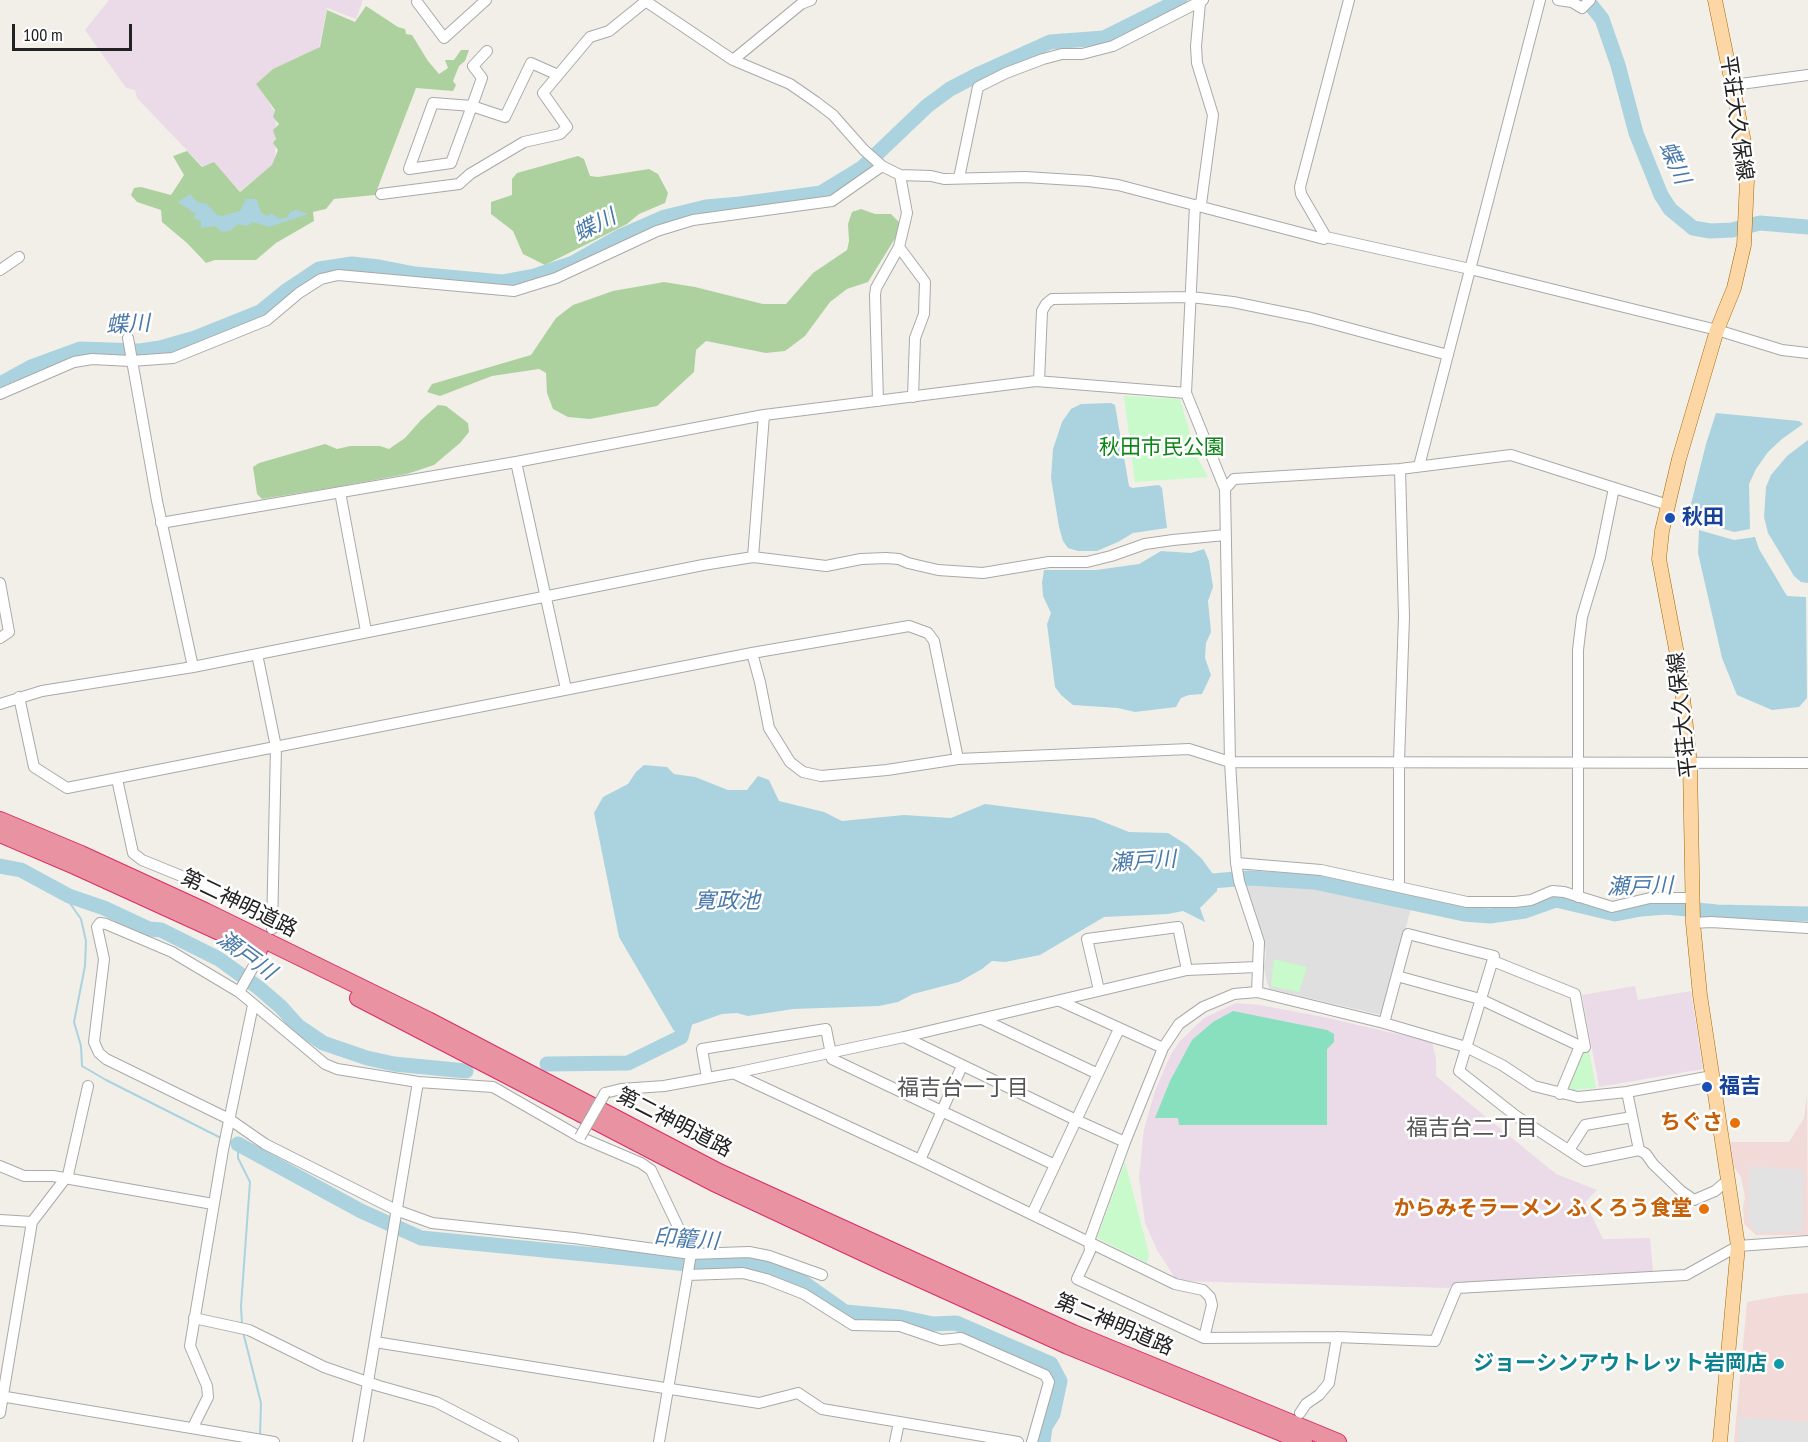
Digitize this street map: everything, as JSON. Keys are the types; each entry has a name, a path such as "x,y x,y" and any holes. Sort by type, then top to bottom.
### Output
{"highway":[{"name":"第二神明道路","path":"0,820 205,911 417,1015 719,1172 1073,1334 1338,1442"},
{"name":"第二神明道路","path":"0,834 322,980 714,1183 887,1264 1068,1346 1304,1442"}],"main road":[{"name":"平荘大久保線","path":"1715,0 1744,147 1747,181 1744,238 1734,288 1717,330 1668,505 1659,559 1680,670 1690,764 1693,910 1700,995 1738,1246 1720,1442"}],"street":[{"path":"417,2 444,38 486,0"},
{"path":"733,60 801,4 811,0"},
{"path":"1326,237 1301,194 1300,187 1349,0"},
{"path":"1419,466 1540,0"},
{"path":"1558,0 1586,4"},
{"path":"381,194 459,184 470,174 524,142 560,134 567,127 543,93 590,37 609,32 645,1 733,60 790,84 833,115 864,150 882,166 900,176 931,176 945,179 1025,177 1118,185 1324,239 1326,237 1470,269 1717,330 1782,350 1808,353"},
{"path":"1195,205 1201,204 1213,115 1197,63 1196,46 1202,1"},
{"path":"959,178 978,87 1043,58 1062,54 1082,54 1113,46 1202,1"},
{"path":"487,51 473,66 482,78 472,106 451,163 409,169 433,103 472,106 505,117 531,63 558,75"},
{"path":"1733,85 1808,75"},
{"path":"0,394 74,362 92,359 131,361 173,358 267,320 299,293 321,279 338,275 514,291 556,278 657,231 693,220 832,201 882,166"},
{"path":"878,401 875,295 876,288 899,247 907,213 900,176"},
{"path":"1195,205 1186,393 1225,489 1230,762 1236,863 1239,880 1259,942 1257,992"},
{"path":"899,247 925,282 924,314 915,338 913,397"},
{"path":"0,270 19,257"},
{"path":"1039,381 1042,311 1052,299 1191,297 1233,302 1311,318 1448,355"},
{"path":"128,338 161,523 194,667"},
{"path":"161,523 516,462 764,415 1039,381 1186,393"},
{"path":"753,557 764,415"},
{"path":"1225,489 1234,479 1400,469 1511,455 1668,505"},
{"path":"516,462 566,689"},
{"path":"1399,886 1399,761 1404,617 1400,469"},
{"path":"1578,897 1578,650 1582,617 1600,557 1614,488"},
{"path":"340,492 366,631"},
{"path":"0,704 42,691 194,667 366,631 753,557 826,566 861,559 886,558 899,559 938,570 983,573 1049,562 1087,562 1145,544 1225,535"},
{"path":"0,583 9,632 0,638"},
{"path":"19,697 34,767 68,788 752,653 909,626 928,633 934,641 958,759"},
{"path":"752,653 769,728 790,762 802,772 822,776 887,770 958,759 1189,750 1230,762 1808,763"},
{"path":"257,654 276,747 272,929"},
{"path":"117,778 133,853 142,860 211,888 250,907 272,909"},
{"path":"1236,863 1321,870 1467,902 1531,900 1552,891 1564,892 1612,907 1650,898 1693,910 1711,922 1808,928"},
{"path":"659,1442 691,1254 651,1170 641,1162 580,1137 493,1087 418,1082 337,1069 325,1064 239,993 172,952 100,923 97,927 104,959 94,1042 99,1053 106,1059 228,1119 266,1144 396,1210 432,1223 574,1238 691,1254 749,1252 769,1256 822,1275"},
{"path":"1099,990 1087,939 1178,927 1187,970"},
{"path":"1384,1023 1408,934 1494,956 1459,1071 1516,1116 1585,1161 1639,1150 1646,1154 1681,1191 1694,1200 1715,1191 1728,1180"},
{"path":"1397,976 1480,999 1585,1047 1575,994 1493,961"},
{"path":"239,993 256,962"},
{"path":"580,1137 604,1093 621,1089 664,1086 831,1053 1187,970 1257,967"},
{"path":"1712,1076 1627,1092 1578,1097 1560,1094 1534,1086 1502,1065 1466,1047 1384,1023 1257,992 1234,994 1203,1007 1179,1024 1163,1048 1125,1142 1089,1241 1090,1251 1077,1279 1204,1338 1337,1337 1435,1341 1457,1288 1686,1275 1738,1246 1808,1240"},
{"path":"1060,1001 1163,1048"},
{"path":"193,1427 208,1397 207,1386 190,1347 194,1318 228,1119 253,1005"},
{"path":"982,1018 1098,1074"},
{"path":"707,1078 702,1049 826,1029 832,1059 1055,1165"},
{"path":"1032,1214 1119,1029"},
{"path":"904,1037 1125,1142"},
{"path":"1560,1094 1580,1046"},
{"path":"920,1160 963,1066"},
{"path":"735,1073 1089,1241 1174,1284 1203,1290 1210,1297 1212,1305 1204,1338"},
{"path":"358,1442 418,1082"},
{"path":"0,1413 1,1396 32,1222 68,1175 88,1086"},
{"path":"1627,1092 1639,1150"},
{"path":"1569,1150 1585,1125 1632,1117"},
{"path":"0,1166 24,1176 53,1176 213,1204"},
{"path":"0,1220 32,1222"},
{"path":"688,1275 743,1273 766,1279 804,1294 853,1325 900,1326 941,1340 961,1338 1045,1376 1049,1382 1032,1442"},
{"path":"194,1318 249,1330 324,1367 436,1402 513,1442"},
{"path":"1300,1413 1306,1404 1319,1395 1329,1383 1337,1337"},
{"path":"375,1342 759,1403 798,1393 822,1409 1018,1442"},
{"path":"1,1396 274,1442"},
{"path":"895,1442 899,1422"}],"shaded area":[{"path":"109,0 363,0 356,19 327,8 319,48 272,70 257,84 276,114 275,164 240,191 214,163 203,167 137,98 135,90 126,88 85,30"},
{"path":"1248,883 1342,891 1411,909 1381,1015 1270,989 1264,968 1266,954 1264,939 1247,888"},
{"path":"1635,986 1638,1000 1691,991 1703,1069 1599,1087 1582,995"},
{"path":"1236,1003 1260,1005 1323,1017 1432,1042 1436,1059 1436,1076 1556,1174 1597,1190 1585,1202 1603,1239 1650,1238 1653,1272 1576,1274 1454,1284 1449,1288 1177,1281 1157,1250 1145,1223 1139,1177 1144,1129 1155,1091 1171,1054 1180,1041 1204,1018"},
{"path":"1807,1094 1808,1235 1756,1235 1744,1224 1745,1198 1741,1177 1732,1165 1728,1142 1789,1142 1804,1118"},
{"path":"1749,1166 1803,1170 1803,1231 1756,1233 1748,1221"},
{"path":"1808,1293 1808,1442 1734,1442 1747,1302"},
{"path":"1739,1417 1808,1422 1808,1442 1738,1442"}],"green space":[{"path":"366,6 398,27 405,29 406,34 412,35 439,74 448,68 445,60 454,60 461,50 469,50 453,81 456,85 453,91 416,88 375,195 334,199 326,209 313,212 314,221 276,243 256,260 215,260 206,263 162,222 161,210 137,202 131,195 134,188 141,187 171,195 184,175 173,156 187,151 202,167 214,162 240,192 272,165 278,150 273,143 276,139 273,130 279,124 273,117 275,110 256,84 273,69 320,47 327,10 355,22"},
{"path":"578,156 584,159 590,176 598,177 649,169 658,174 668,193 665,203 639,214 627,224 545,265 523,254 513,231 491,214 491,202 512,195 512,179 517,173"},
{"path":"861,209 875,214 891,214 900,223 899,232 868,282 847,289 830,302 805,336 785,351 766,353 706,341 696,350 694,372 657,406 590,419 568,417 553,409 547,393 546,373 539,369 492,376 440,396 427,392 432,384 531,355 556,318 573,305 613,291 664,282 695,287 763,304 786,304 813,273 847,250 848,224 852,212"},
{"name":"秋田市民公園","path":"1124,396 1180,399 1197,457 1208,477 1135,482"},
{"path":"438,405 446,406 468,423 469,432 460,443 434,465 407,474 336,487 262,499 257,494 253,467 259,463 325,444 337,449 350,446 380,446 389,449 405,438"},
{"path":"1274,959 1307,967 1299,992 1271,986"},
{"path":"1233,1011 1327,1030 1334,1034 1334,1042 1327,1049 1327,1125 1179,1125 1178,1118 1155,1118 1170,1081 1192,1040 1213,1022"},
{"path":"1580,1051 1589,1051 1596,1088 1572,1090 1569,1087"},
{"path":"1125,1162 1149,1254 1147,1263 1097,1238"}],"water":[{"path":"190,194 197,202 207,204 217,215 222,216 240,211 246,199 256,199 262,214 268,216 271,213 280,219 288,217 290,212 296,210 308,214 269,227 253,222 247,226 238,224 230,231 222,232 215,226 201,228 201,221 193,218 196,214 178,202"},
{"path":"1111,403 1115,405 1129,486 1132,488 1159,485 1162,488 1167,528 1133,533 1097,551 1078,551 1068,548 1063,541 1059,527 1051,478 1053,449 1062,422 1071,409 1081,404"},
{"path":"1716,413 1799,421 1803,424 1768,452 1756,469 1749,484 1750,529 1734,532 1703,523 1691,517 1689,512"},
{"path":"1808,440 1808,583 1801,582 1794,576 1768,533 1764,517 1766,487 1771,475 1787,456"},
{"path":"1699,530 1734,540 1755,537 1759,549 1787,596 1806,597 1807,698 1799,707 1772,710 1737,695 1722,658 1698,553"},
{"path":"1204,549 1209,561 1213,587 1208,601 1211,632 1206,643 1205,658 1211,675 1202,694 1181,698 1176,707 1135,712 1118,708 1073,705 1061,695 1055,687 1047,624 1051,613 1043,596 1044,570 1096,570 1139,564 1161,551 1191,553"},
{"name":"寛政池","path":"644,765 667,767 674,774 695,777 728,790 747,790 758,776 769,780 779,801 824,812 842,821 904,815 951,818 985,804 1094,818 1129,832 1168,833 1187,845 1202,859 1218,881 1217,891 1200,908 1205,922 1183,911 1168,914 1104,917 1040,955 1005,962 992,961 959,982 913,994 898,1002 879,1006 793,1009 748,1016 737,1013 722,1014 674,1031 619,937 594,813 603,797 628,784"}],"waterway":[{"name":"蝶川","path":"0,384 31,367 80,349 140,351 195,338 260,312 319,269 352,264 415,274 502,282 534,276 573,263 619,237 665,217 706,207 821,193 862,168 927,106 950,89 1050,42 1104,38 1180,0"},
{"name":"蝶川","path":"1587,0 1602,19 1618,65 1636,133 1661,195 1670,209 1693,228 1710,231 1732,230 1760,223 1808,227"},
{"name":"瀬戸川","path":"0,866 21,870 69,896 104,908 149,929 161,930 219,959 259,988 298,1026 323,1043 367,1058 394,1064 466,1071"},
{"name":"瀬戸川","path":"1199,882 1249,878 1314,882 1464,914 1490,916 1525,911 1556,900 1615,914 1667,907 1717,912 1808,914"},
{"path":"62,892 81,919 86,941 85,966 74,1022 81,1046 82,1066 221,1138"},
{"name":"瀬戸川","path":"547,1064 628,1063 681,1037 689,1007"},
{"path":"229,1141 238,1144 238,1158 250,1182 241,1306 242,1324"},
{"name":"印籠川","path":"238,1144 361,1211 421,1238 698,1265 758,1265 783,1272 800,1280 845,1312 900,1317 933,1324 956,1323 1051,1364 1060,1381 1053,1414 1045,1427 1043,1442"},
{"path":"243,1332 261,1403 260,1435"}],"place":[{"name":"秋田","path":"1670,518"},
{"name":"福吉","path":"1707,1087"},
{"name":"ちぐさ","path":"1735,1123"},
{"name":"からみそラーメン ふくろう食堂","path":"1704,1209"},
{"name":"ジョーシンアウトレット岩岡店","path":"1779,1364"}],"district":[{"name":"福吉台一丁目","path":"963,1089"},
{"name":"福吉台二丁目","path":"1472,1129"}]}
